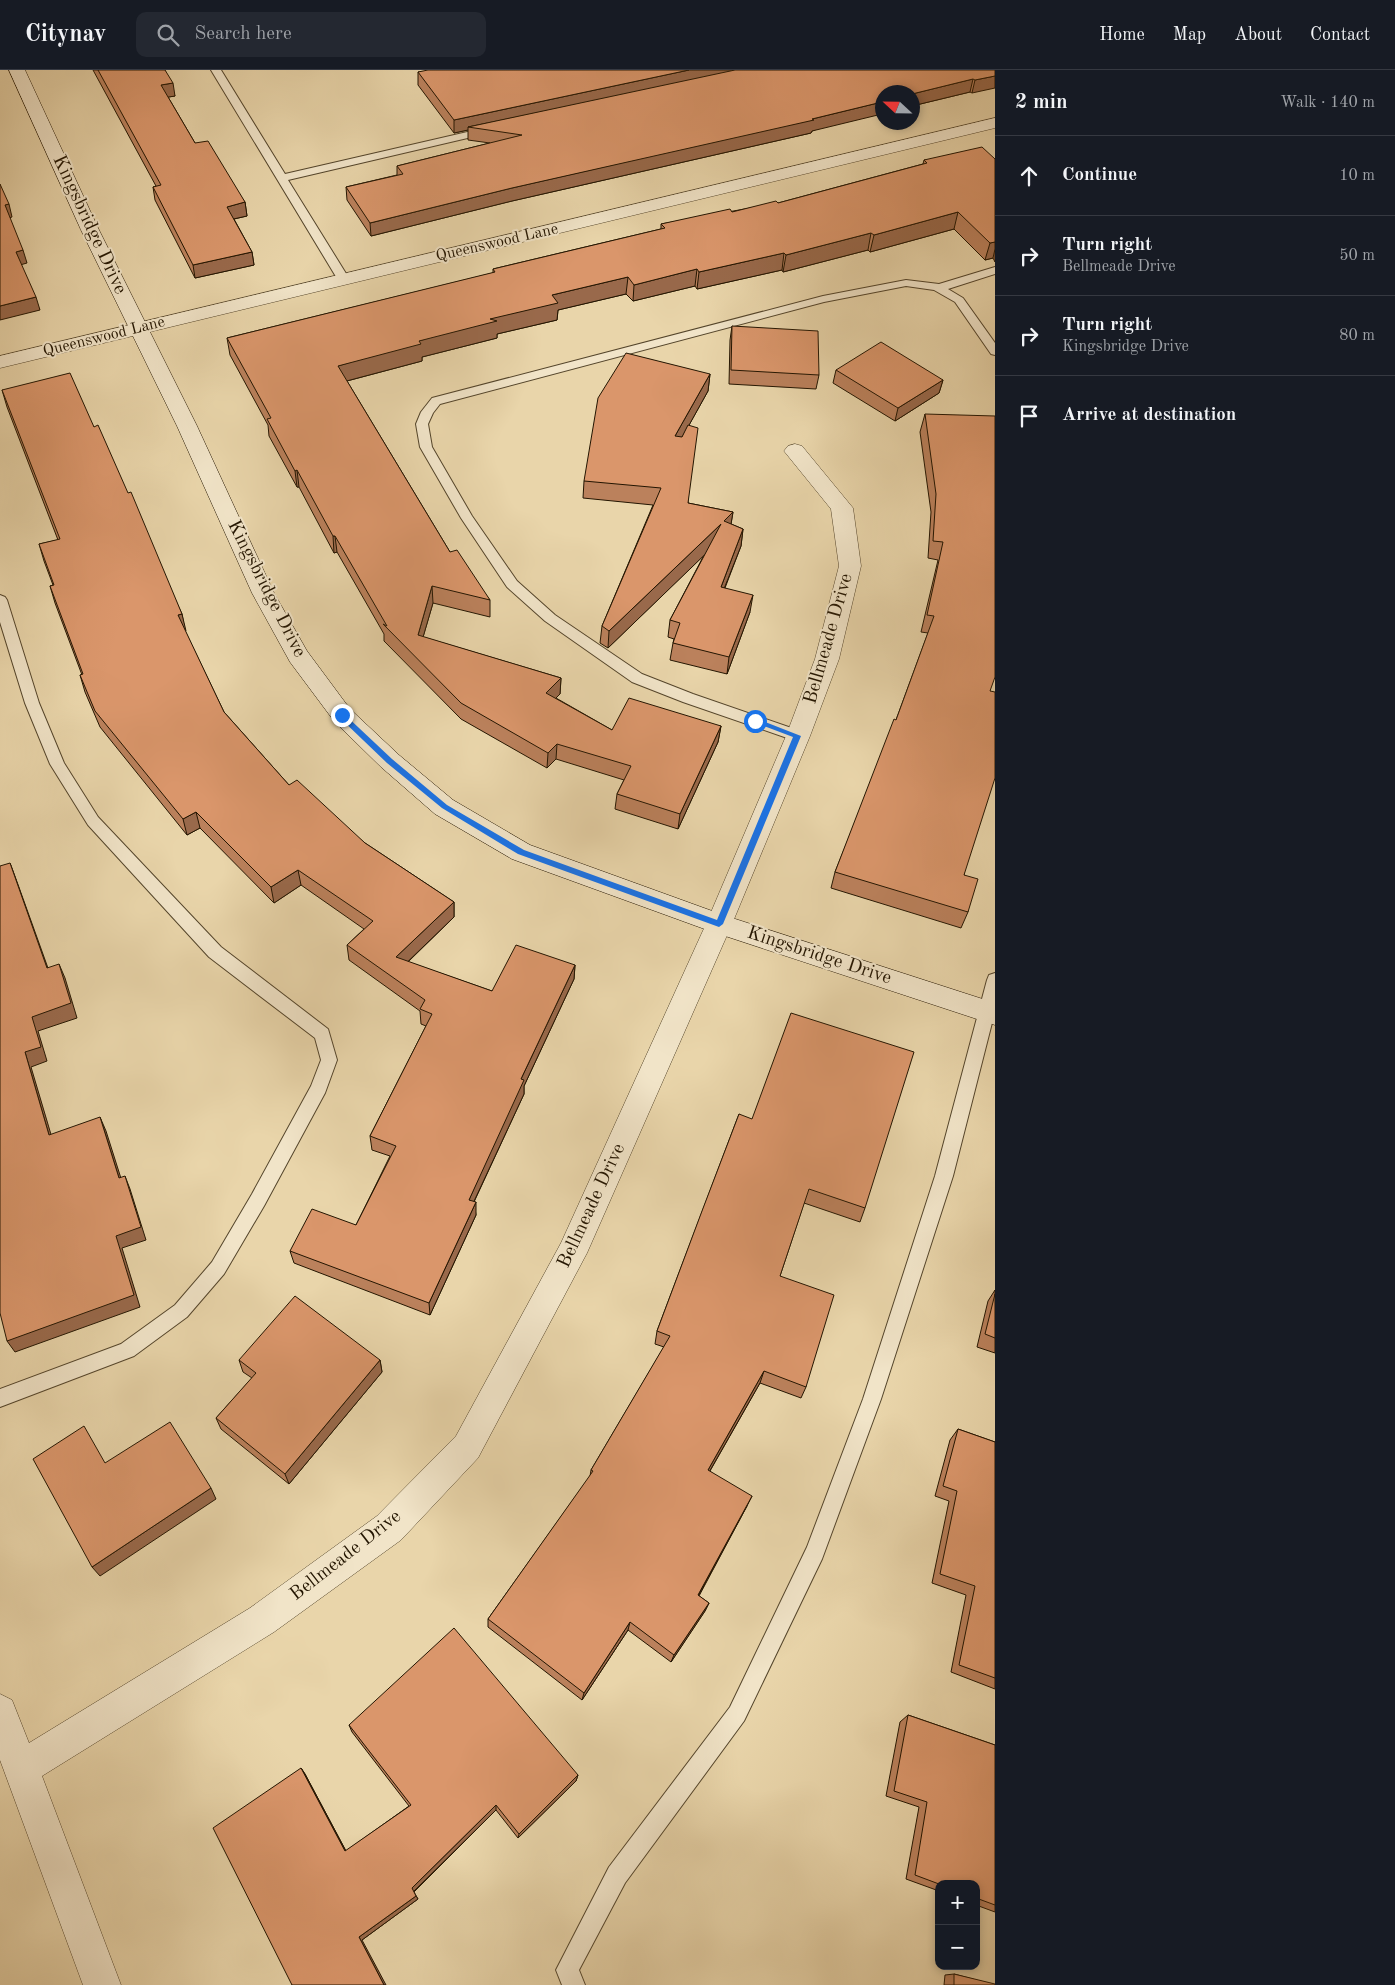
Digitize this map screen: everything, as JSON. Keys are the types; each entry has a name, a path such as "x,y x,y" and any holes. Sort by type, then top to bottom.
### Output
{"street":[{"name":"Kingsbridge Drive","path":"17,70 138,329 188,426 263,593 298,656 342,715 390,761 444,806 521,852 719,924 990,1012"},
{"name":"Queenswood Lane","path":"0,362 995,124"},
{"name":"Bellmeade Drive","path":"21,1768 270,1614 389,1528 467,1447 572,1253 719,924 798,736 827,660 850,566 842,508 795,451"},
{"path":"0,1712 102,1985"}],"lane":[{"path":"216,70 344,280"},
{"path":"282,178 496,129"},
{"path":"939,288 995,270"},
{"path":"798,736 688,698 637,678 550,618 512,584 466,518 426,447 422,424 427,412 436,401 729,323 881,286 906,283 939,288 959,300 995,351"},
{"path":"0,600 32,703 57,764 93,821 215,952 322,1034 329,1060 319,1088 218,1268 181,1311 127,1350 0,1398"},
{"path":"574,1985 566,1970 617,1875 737,1714 815,1552 872,1399 944,1176 990,1012 995,980"}],"building":[{"path":"98,70 165,70 173,83 161,85 195,143 208,141 245,202 227,207 252,252 193,265 153,187 161,185"},
{"path":"428,70 689,70 454,120 418,72"},
{"path":"735,70 995,70 995,76 973,79 920,92 920,85 875,85 875,104 812,119 814,120 512,188 370,223 346,187 403,174 397,166 522,135 468,127"},
{"path":"982,147 995,159 995,242 990,243 958,212 874,235 871,233 786,255 784,253 699,272 697,269 634,285 628,277 552,295 558,303 490,319 497,321 419,341 421,344 338,366 450,552 457,550 490,600 432,586 418,635 561,678 546,693 612,730 629,698 721,726 680,814 617,794 631,766 557,744 548,753 461,703 383,624 387,626 335,536 333,536 297,470 295,471 267,419 271,418 227,338 495,272 493,269 665,228 661,224 730,209 732,212 776,201 778,203 927,163 924,160"},
{"path":"0,184 9,204 5,205 23,250 16,252 36,297 0,306"},
{"path":"732,326 818,331 819,375 731,370"},
{"path":"881,342 943,380 898,408 836,370"},
{"path":"626,353 710,374 675,436 682,437 688,425 698,428 688,503 733,512 724,521 743,529 721,587 753,595 729,657 673,643 680,623 670,620 721,524 609,631 602,626 661,488 584,481 598,398"},
{"path":"70,373 94,427 98,425 128,493 131,492 182,614 178,615 224,712 289,785 297,780 365,843 454,902 396,957 492,991 516,945 575,965 521,1079 524,1080 469,1200 476,1202 429,1303 290,1251 312,1209 356,1225 396,1146 370,1136 432,1014 420,1009 425,1000 347,945 373,921 298,870 271,887 196,812 183,819 95,711 80,675 83,674 50,586 54,585 39,544 60,539 2,390"},
{"path":"925,414 995,416 995,677 990,691 995,692 995,778 964,875 978,879 968,912 835,872 894,719 896,720 934,616 927,615 943,542 933,541 936,494"},
{"path":"10,863 47,968 59,964 71,1003 32,1017 41,1047 25,1052 49,1135 100,1117 119,1178 125,1176 141,1227 116,1236 134,1295 7,1341 0,1313 0,866"},
{"path":"791,1013 914,1052 865,1208 809,1189 780,1276 834,1295 806,1387 764,1371 708,1470 752,1496 698,1595 709,1603 674,1655 630,1622 584,1693 488,1619 593,1471 591,1470 670,1336 657,1331 739,1114 752,1119"},
{"path":"995,1294 995,1338 985,1334"},
{"path":"295,1296 380,1360 285,1474 216,1418 256,1373 239,1360"},
{"path":"170,1422 211,1488 92,1567 33,1459 84,1426 105,1463"},
{"path":"958,1429 995,1442 995,1678 959,1665 975,1586 940,1574 957,1491 943,1486"},
{"path":"454,1628 578,1775 519,1834 496,1805 412,1888 416,1896 359,1937 384,1985 292,1985 213,1828 301,1768 345,1851 411,1805 349,1725"},
{"path":"908,1715 995,1745 995,1905 980,1899 980,1880 935,1880 935,1882 915,1875 927,1802 894,1791"},
{"path":"954,1974 995,1984 995,1985 954,1985"}],"route":[{"path":"342,715 390,761 444,806 521,852 719,924 798,736 755,721"}]}
